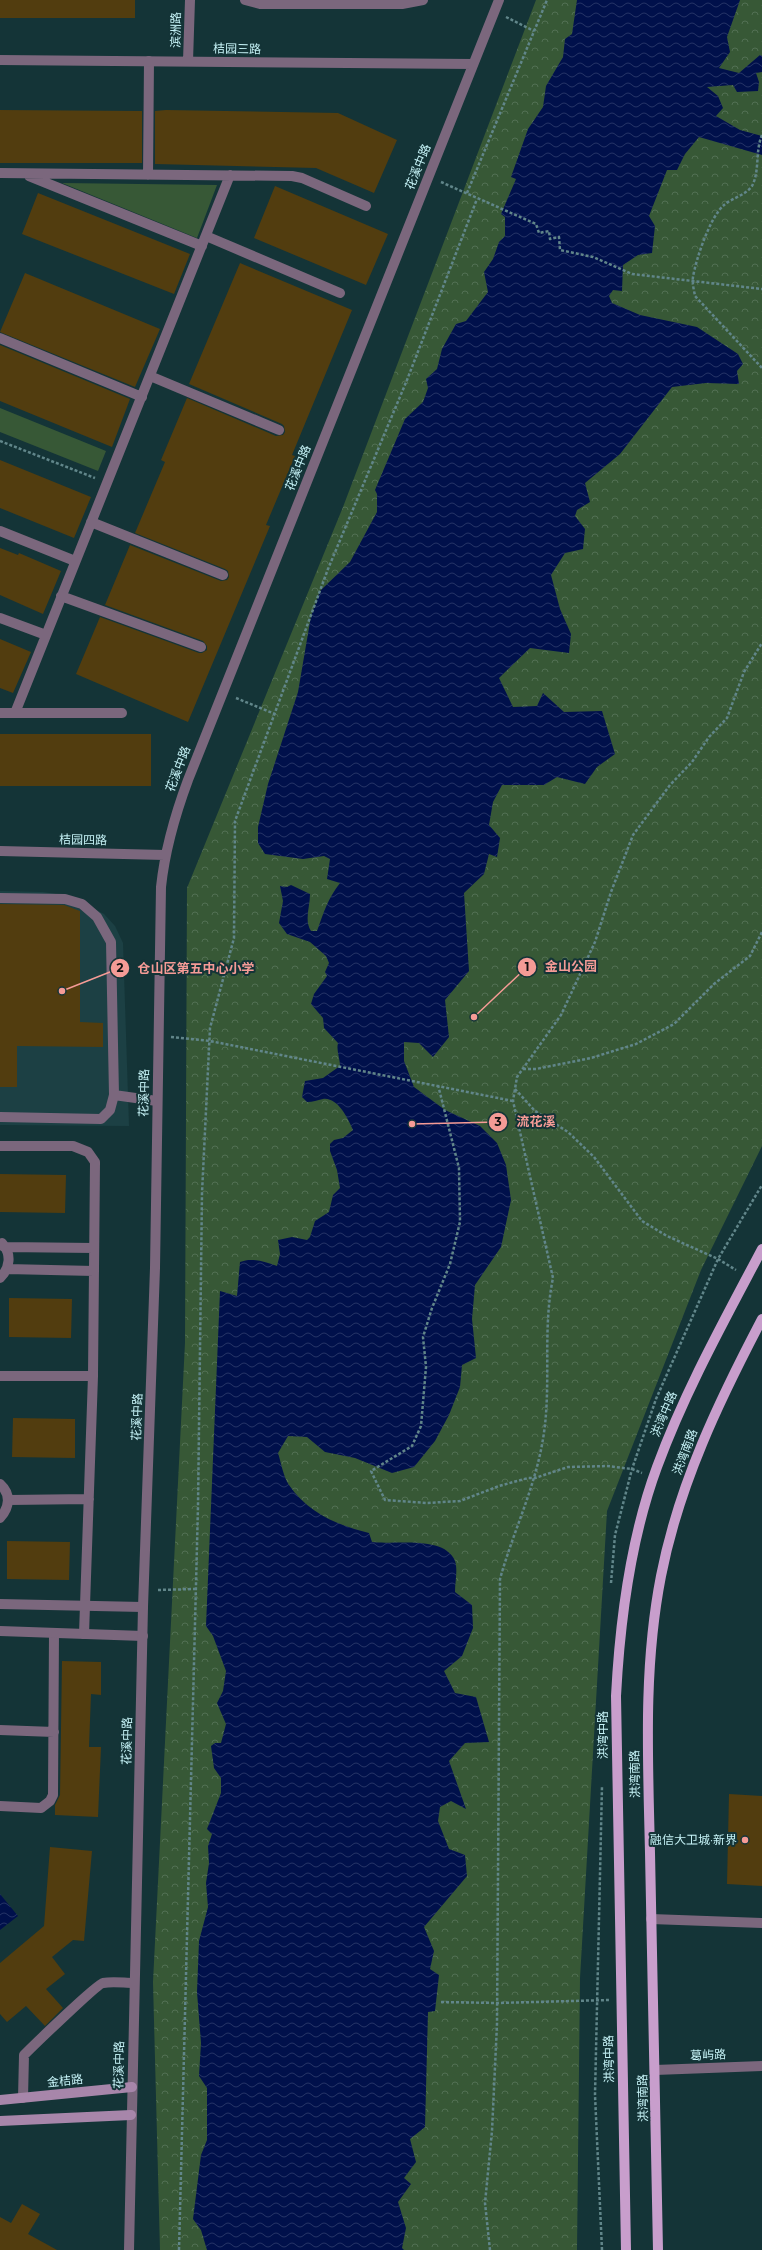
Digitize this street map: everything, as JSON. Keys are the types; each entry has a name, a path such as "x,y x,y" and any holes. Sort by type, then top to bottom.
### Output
{"main road":[{"name":"洪湾中路","path":"626,2250 616,1805 616,1696 618,1646 633,1551 656,1469 688,1391 762,1249"},
{"name":"洪湾南路","path":"658,2250 647,1718 650,1648 659,1589 672,1531 699,1451 725,1390 762,1319"},
{"name":"金桔路","path":"0,2100 132,2087"},
{"path":"0,2121 131,2115"}],"street":[{"name":"滨洲路","path":"188,62 190,0"},
{"path":"245,0 260,4 402,4 423,0"},
{"name":"花溪中路","path":"129,2250 142,1636 154,1275 161,887 165,855 175,816 223,692 499,0"},
{"name":"桔园三路","path":"0,60 473,64"},
{"path":"148,175 149,61"},
{"path":"0,173 283,176 302,178 366,206"},
{"path":"23,173 202,246"},
{"path":"15,713 230,175"},
{"path":"206,236 340,293"},
{"path":"0,338 142,397"},
{"path":"150,376 279,430"},
{"path":"91,522 223,575"},
{"path":"0,531 75,562"},
{"path":"61,596 201,647"},
{"path":"0,618 46,635"},
{"path":"0,713 122,714"},
{"name":"桔园四路","path":"0,851 165,855"},
{"path":"0,898 65,899 82,904 97,917 112,942 114,1095 110,1110 101,1119 0,1117"},
{"path":"114,1095 157,1101"},
{"path":"0,1146 73,1146 88,1152 95,1162 93,1376 84,1634"},
{"path":"0,1278 7,1270 9,1258 2,1244 94,1248"},
{"path":"7,1270 94,1271"},
{"path":"0,1376 93,1376"},
{"path":"0,1484 7,1493 8,1500 7,1507 0,1518"},
{"path":"8,1500 89,1499"},
{"path":"0,1604 143,1607"},
{"path":"0,1632 142,1636"},
{"path":"0,1806 41,1808 50,1801 53,1795 54,1633"},
{"path":"0,1730 54,1732"},
{"path":"651,1919 762,1923"},
{"path":"23,2098 24,2055 79,2004 90,1991 102,1982 134,1983"},
{"name":"葛屿路","path":"655,2070 762,2066"}],"path":[{"path":"466,194 547,0"},
{"path":"494,12 534,31"},
{"path":"762,135 756,161 755,179 750,188 724,205 716,214 701,248 693,280 695,296 762,368"},
{"path":"428,175 477,199 536,224 539,233 549,231 550,239 559,237 560,250 593,257 632,274 762,289"},
{"path":"179,2250 195,1589 202,1193 210,1028 234,938 235,820 328,569 407,380 477,199"},
{"path":"0,441 107,483"},
{"path":"490,2250 485,2203 492,2131 497,2003 500,1579 509,1545 535,1478 543,1438 548,1302 553,1278 513,1101 517,1077 546,1038 569,998 595,942 610,892 633,835 670,785 692,762 709,737 727,718 744,672 762,642"},
{"path":"223,692 274,714"},
{"path":"523,1070 536,1070 591,1058 636,1044 674,1024 714,984 750,956 762,932"},
{"path":"158,1036 210,1041 331,1067 420,1081 513,1101"},
{"path":"438,1085 459,1168 460,1222 450,1264 432,1308 423,1337 426,1367 421,1426 412,1446 371,1471 385,1500 427,1503 460,1501 499,1486 535,1478 568,1467 607,1466 632,1469"},
{"path":"515,1089 535,1111 568,1132 594,1157 642,1221 718,1259 747,1277"},
{"path":"144,1590 195,1589"},
{"path":"441,2002 497,2003 597,2001"}],"shaded area":[{"path":"0,891 43,892 69,896 104,914 115,926 123,943 129,1126 0,1125"}],"green space":[{"path":"536,0 762,0 762,1146 701,1270 607,1511 580,1978 577,2250 160,2250 153,1982 185,1343 187,888 343,507"},
{"path":"62,183 217,185 197,238"},
{"path":"0,408 106,451 98,471 0,432"}],"water":[{"path":"577,0 740,0 727,37 730,52 719,68 739,73 760,55 762,56 762,72 756,73 759,82 758,91 737,92 733,85 707,87 718,96 723,108 716,116 740,130 762,136 762,155 699,137 685,154 677,170 667,170 649,216 655,226 652,253 638,255 623,265 622,291 613,290 609,296 612,303 640,315 697,327 738,354 743,364 737,371 739,384 706,383 672,387 620,454 585,483 590,502 577,510 575,516 585,529 583,549 565,553 551,575 560,609 571,634 569,653 530,648 499,678 513,707 537,706 543,693 564,712 602,711 615,754 597,767 585,784 557,777 544,785 502,785 493,802 489,825 500,838 497,857 489,854 484,874 464,893 469,971 445,1000 449,1037 433,1057 419,1043 404,1042 404,1061 414,1087 445,1110 480,1126 497,1143 506,1165 511,1200 501,1247 475,1285 472,1319 476,1358 462,1365 460,1387 449,1415 435,1441 414,1467 392,1473 355,1458 325,1452 307,1437 288,1436 278,1453 289,1485 305,1503 324,1516 335,1522 369,1533 372,1542 430,1544 441,1547 449,1553 456,1565 455,1592 472,1605 473,1628 462,1656 444,1671 455,1693 476,1697 489,1742 465,1743 449,1761 466,1809 451,1801 440,1807 438,1821 449,1849 465,1855 467,1876 424,1927 434,1951 430,1969 439,1975 435,2011 428,2012 425,2127 410,2139 416,2162 404,2178 411,2184 398,2202 406,2228 402,2248 404,2250 207,2250 201,2230 193,2219 201,2155 207,2140 207,2088 199,2076 201,2043 197,1992 199,1941 208,1907 206,1883 209,1863 208,1846 212,1834 207,1829 221,1793 221,1778 214,1768 211,1746 215,1743 221,1743 226,1724 217,1703 223,1691 226,1671 213,1636 206,1626 220,1291 237,1296 240,1262 254,1260 277,1266 280,1254 278,1240 292,1237 307,1240 310,1237 315,1221 329,1212 333,1195 340,1188 337,1170 330,1151 330,1144 334,1140 343,1138 353,1130 342,1110 333,1101 323,1099 307,1102 302,1097 305,1081 323,1078 340,1066 337,1048 338,1043 324,1028 323,1018 311,1004 314,994 327,976 325,972 329,963 326,956 310,942 287,934 279,923 283,901 280,886 287,887 291,885 310,894 308,922 311,931 317,931 329,900 340,883 327,879 330,859 324,856 303,859 265,854 258,843 258,827 268,784 298,692 311,616 320,591 350,562 377,512 377,494 375,490 405,419 423,402 428,388 426,379 437,369 442,349 456,324 466,321 488,292 484,272 493,259 499,242 505,236 505,217 501,214 516,179 511,177 528,129 543,107 546,86 563,57 565,39 572,34"},
{"path":"0,1894 18,1916 0,1930"}],"building":[{"path":"0,0 135,0 135,18 0,18"},
{"path":"0,110 142,111 142,163 0,163"},
{"path":"155,111 338,113 397,140 374,193 316,168 155,164"},
{"path":"275,186 388,234 366,285 254,238"},
{"path":"38,193 190,254 174,294 22,234"},
{"path":"240,263 352,310 292,455 295,456 266,525 270,526 188,722 76,674 100,617 199,653 207,650 207,646 203,641 105,605 130,545 221,581 227,580 229,577 228,571 225,569 135,533 165,462 161,460 187,398 276,436 283,435 285,432 282,424 189,384"},
{"path":"25,273 160,329 135,387 0,332"},
{"path":"0,345 130,399 112,447 0,401"},
{"path":"0,460 91,497 74,538 0,508"},
{"path":"0,548 18,555 19,553 61,571 43,614 0,595"},
{"path":"0,639 31,652 13,693 0,688"},
{"path":"0,734 151,734 151,786 0,786"},
{"path":"0,904 64,905 80,911 80,1022 103,1023 103,1047 17,1046 17,1087 0,1087"},
{"path":"0,1174 66,1175 65,1213 0,1212"},
{"path":"9,1298 72,1299 71,1338 9,1337"},
{"path":"13,1418 75,1419 75,1458 12,1457"},
{"path":"7,1541 70,1542 69,1580 7,1579"},
{"path":"62,1661 101,1662 101,1695 91,1694 89,1747 101,1747 98,1817 55,1815 55,1805 60,1795"},
{"name":"融信大卫城·新界","path":"729,1794 762,1796 762,1886 727,1884"},
{"path":"50,1847 92,1851 84,1941 73,1940 52,1957 65,1974 46,1989 63,2008 45,2026 26,2006 7,2022 0,2014 0,1963 44,1926"},
{"path":"22,2204 40,2214 28,2234 57,2250 0,2250 0,2217 11,2223"}],"place":[{"name":"仓山区第五中心小学","path":"62,991"},
{"name":"金山公园","path":"474,1017"},
{"name":"流花溪","path":"412,1124"},
{"name":"融信大卫城·新界","path":"745,1840"}]}
